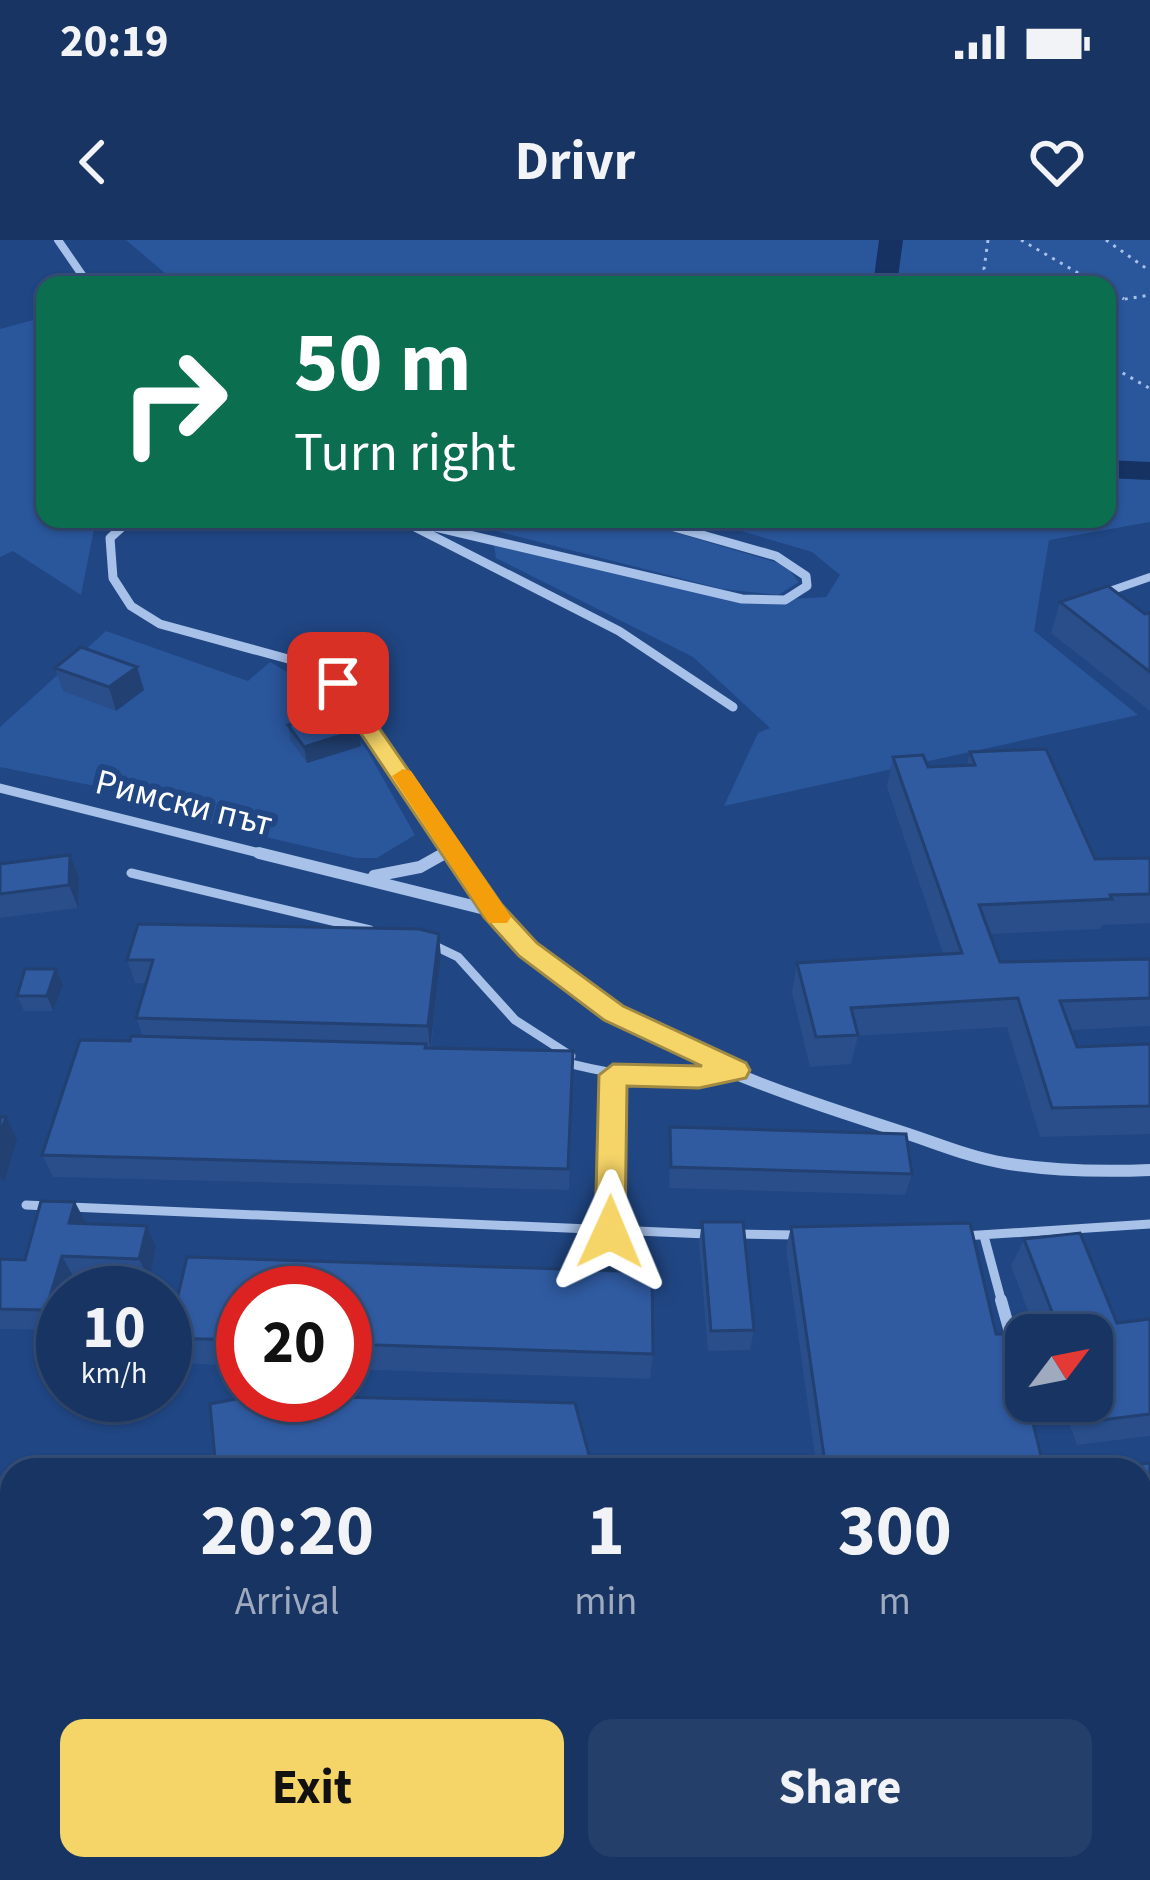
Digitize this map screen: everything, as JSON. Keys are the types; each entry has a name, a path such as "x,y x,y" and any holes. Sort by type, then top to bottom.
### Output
{"street":[{"path":"58,240 83,276"},
{"path":"121,528 110,538 108,558 115,583 130,605 165,628 295,658 338,683 493,911 528,950 590,999 736,1070 876,1124 1000,1162 1150,1170"},
{"path":"418,528 507,571 698,680 733,706"},
{"path":"438,528 742,599 784,600 800,596 807,586 806,576 776,556 678,528"},
{"name":"Римски път","path":"0,788 493,911"},
{"name":"Римски път","path":"353,876 405,872 451,849"}],"lane":[{"path":"1119,604 1104,593 1150,577"},
{"path":"131,873 382,933"},
{"path":"428,944 463,957 483,988 513,1019 580,1062 613,1075 699,1078 736,1070"},
{"path":"557,1062 580,1062"},
{"path":"610,1232 613,1075"},
{"path":"26,1205 610,1232 814,1236"},
{"path":"943,1236 1150,1224"},
{"path":"984,1236 1005,1314"}],"path":[{"path":"988,240 984,269 988,276"},
{"path":"1021,240 1084,276"},
{"path":"1106,240 1150,271"},
{"path":"1116,294 1124,299"},
{"path":"1116,300 1150,295"},
{"path":"1116,369 1149,388"}],"shaded area":[{"path":"126,240 1150,240 1150,522 1049,540 1034,631 1138,715 724,806 758,733 770,728 693,657 496,558 493,540 755,601 826,597 840,575 812,552 731,528 1116,528 1116,276 168,276"},
{"path":"36,319 36,528 96,528 81,595 13,551 0,557 0,329"},
{"path":"485,528 660,528 785,565 799,582 778,595 722,589"},
{"path":"106,631 248,681 270,662 318,690 367,750 415,835 377,858 356,858 111,801 120,791 0,767 0,727"}],"building":[{"path":"1108,586 1145,614 1150,612 1150,672 1060,602"},
{"path":"81,647 137,667 109,687 55,668"},
{"path":"342,708 358,730 304,747 288,725"},
{"path":"1046,749 1095,859 1150,858 1150,894 979,905 1000,962 1150,959 1150,998 1060,1001 1077,1047 1150,1044 1150,1106 1052,1108 1018,998 851,1008 858,1035 816,1037 797,963 962,953 893,757 923,755 928,767 975,765 970,752"},
{"path":"70,855 69,885 0,894 0,864"},
{"path":"138,924 419,929 439,934 428,1026 136,1018 153,960 127,960"},
{"path":"25,969 56,969 47,996 17,996"},
{"path":"131,1036 573,1051 568,1169 42,1155 80,1040 130,1041"},
{"path":"670,1127 906,1134 912,1174 671,1167"},
{"path":"41,1201 75,1202 69,1223 147,1226 139,1259 62,1256 59,1266 36,1266 36,1310 0,1309 0,1259 25,1260"},
{"path":"702,1222 743,1222 754,1330 711,1331"},
{"path":"970,1223 996,1334 1005,1334 1005,1422 1033,1422 1042,1458 824,1458 791,1227"},
{"path":"1080,1233 1117,1323 1150,1319 1150,1414 1113,1419 1113,1314 1053,1314 1024,1239"},
{"path":"187,1257 652,1272 653,1354 372,1345 372,1266 216,1266 216,1339 192,1339 192,1266 185,1266"},
{"path":"372,1398 575,1403 590,1458 215,1458 210,1404 216,1403 216,1422 372,1422"}],"waterway":[{"path":"886,276 891,240"},
{"path":"1116,469 1150,471"}],"slow traffic":[{"path":"403,776 498,917"}],"route":[{"path":"338,683 493,911 528,950 613,1013 736,1070 699,1078 613,1075 610,1232"}]}
